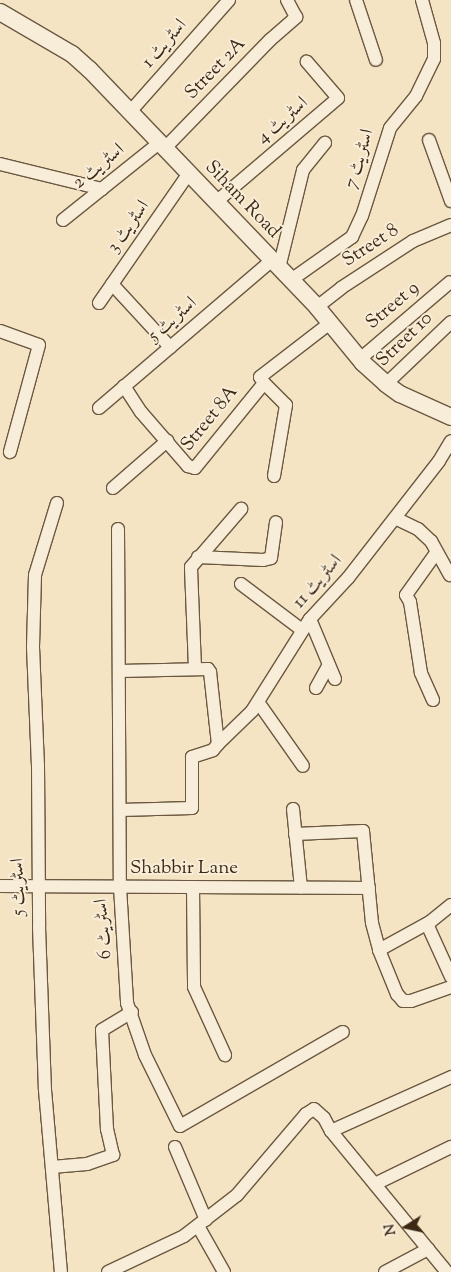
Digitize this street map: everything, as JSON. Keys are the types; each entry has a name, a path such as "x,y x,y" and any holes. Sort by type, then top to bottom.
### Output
{"street":[{"name":"اسٹریٹ 1","path":"129,113 229,0"},
{"name":"Street 2A","path":"161,146 296,17 287,0"},
{"path":"356,0 376,60"},
{"name":"اسٹریٹ 7","path":"281,269 352,237 359,223 390,128 416,96 434,58 434,43 422,0"},
{"name":"Siham Road","path":"0,12 72,54 90,70 129,113 281,269 360,359 386,384 400,394 451,417"},
{"name":"اسٹریٹ 4","path":"216,202 338,98 307,62"},
{"path":"429,140 451,201"},
{"path":"281,269 303,170 325,143"},
{"name":"اسٹریٹ 2","path":"63,220 161,146"},
{"path":"0,164 102,190"},
{"name":"اسٹریٹ 3","path":"99,303 189,173"},
{"name":"Street 8","path":"316,307 341,288 413,241 451,225"},
{"name":"اسٹریٹ 5","path":"99,408 170,347 281,269"},
{"name":"Street 9","path":"360,359 450,282"},
{"path":"112,284 170,347"},
{"name":"Street 10","path":"386,384 451,322"},
{"name":"Street 8A","path":"124,386 141,412 188,466 195,468 264,383 260,377 330,323"},
{"path":"0,331 39,345 10,452"},
{"path":"264,383 286,405 274,476"},
{"path":"113,488 167,441"},
{"name":"اسٹریٹ 11","path":"120,810 192,808 192,757 213,750 217,741 258,702 310,619 348,578 439,461 451,441"},
{"name":"اسٹریٹ 5","path":"57,503 35,575 33,610 38,765 38,886 45,1090 61,1272"},
{"path":"195,668 190,567 241,509"},
{"path":"395,518 425,535 450,576"},
{"path":"198,557 263,560 271,558 276,522"},
{"name":"اسٹریٹ 6","path":"118,529 120,887 127,1003 132,1012 145,1055 180,1126 343,1032"},
{"path":"433,700 421,673 410,602 406,595 436,553"},
{"path":"241,584 302,630"},
{"path":"310,619 335,679"},
{"path":"316,688 329,665"},
{"path":"120,671 204,668 210,672 217,741"},
{"path":"258,702 303,766"},
{"path":"293,809 300,888"},
{"path":"295,834 363,831 372,923 379,950 397,994 403,1001 411,1002 451,988"},
{"name":"Shabbir Lane","path":"0,886 369,888"},
{"path":"193,887 194,987 225,1056"},
{"path":"379,950 427,924 451,905"},
{"path":"427,924 451,977"},
{"path":"52,1168 87,1164 113,1155 107,1129 102,1030 132,1012"},
{"path":"331,1132 451,1077"},
{"path":"108,1272 184,1236 202,1223 237,1195 306,1114 314,1109 324,1118 331,1132 447,1272"},
{"path":"175,1147 202,1223 224,1272"},
{"path":"375,1184 451,1147"},
{"path":"385,1272 428,1249"}]}
